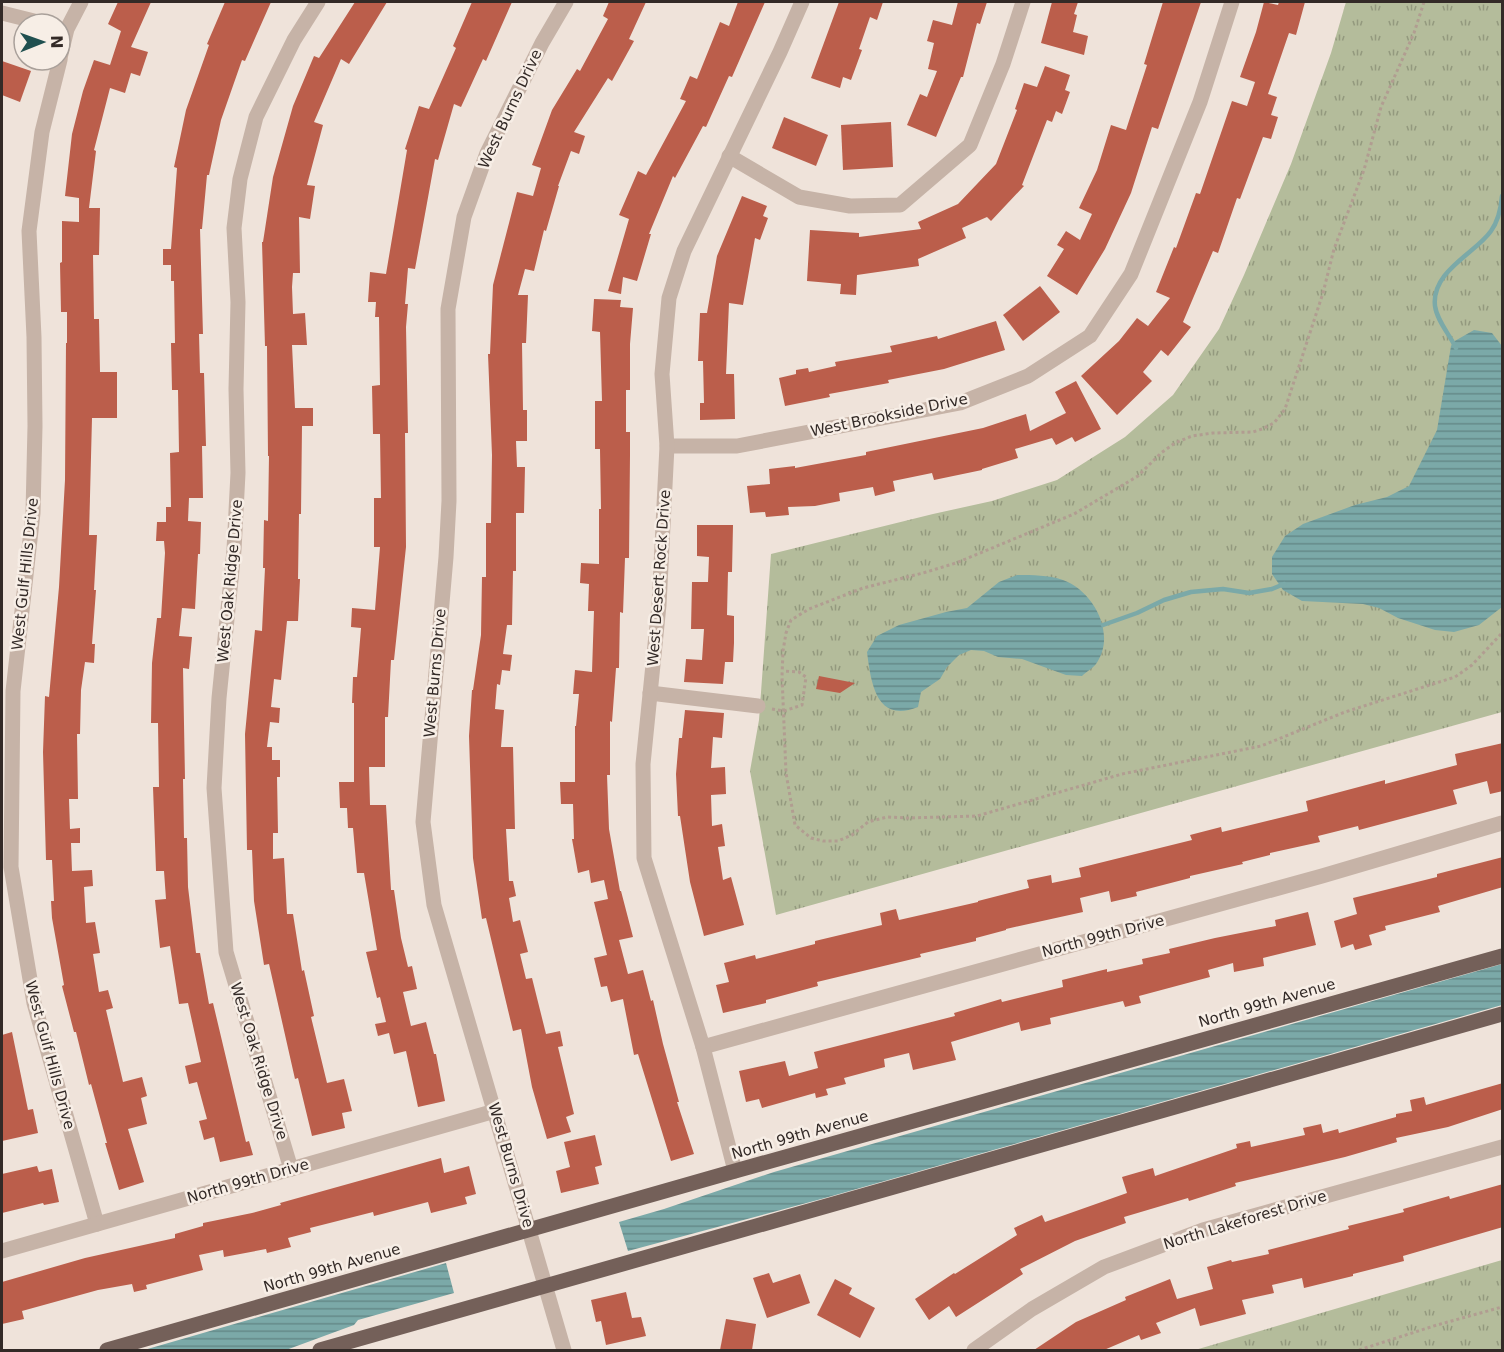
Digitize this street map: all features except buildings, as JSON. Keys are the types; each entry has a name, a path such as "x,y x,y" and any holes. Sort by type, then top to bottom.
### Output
{"main road":[{"name":"North 99th Avenue","path":"107,1350 1503,956"},
{"path":"320,1350 1503,1014"}],"street":[{"name":"West Gulf Hills Drive","path":"72,16 81,2"},
{"name":"West Oak Ridge Drive","path":"291,1169 226,951 214,788 219,698 234,550 238,473 236,389 238,302 234,228 240,179 256,117 294,40 318,2"},
{"name":"West Burns Drive","path":"564,1350 435,904 423,822 446,557 448,309 464,217 487,153 542,43 566,2"},
{"name":"West Desert Rock Drive","path":"735,1172 703,1047 644,858 643,764 659,605 668,446 662,374 669,298 684,251 802,2"},
{"path":"729,156 799,196 850,206 900,205 970,145 1003,64 1023,2"},
{"name":"West Brookside Drive","path":"668,446 737,446 960,403 1028,376 1089,336 1131,274 1200,102 1232,2"},
{"name":"West Gulf Hills Drive","path":"57,72 42,132 30,231 35,404 33,513 13,691 11,867 34,1003 97,1224"},
{"path":"650,693 758,706"},
{"name":"North 99th Drive","path":"703,1047 1322,876 1503,823"},
{"name":"North 99th Drive","path":"2,1251 495,1111"},
{"name":"North Lakeforest Drive","path":"974,1350 1032,1309 1104,1267 1203,1230 1503,1147"}],"path":[{"path":"1424,2 1414,33 1382,107 1364,170 1334,249 1323,293 1286,409 1274,423 1252,432 1213,433 1184,439 1161,453 1138,476 1074,514 956,562 863,588 809,609 791,620 786,633 783,671 786,773 795,825 811,838 838,841 852,835 868,822 887,816 908,818 977,816 1122,774 1261,746 1345,712 1455,677 1472,665 1503,633"},
{"path":"758,706 784,711 802,705 806,677 799,672 783,671"},
{"path":"1359,1350 1503,1307"}],"green space":[{"path":"1346,2 1502,2 1502,712 776,915 750,771 759,720 771,554 992,501 1057,480 1125,437 1173,395 1219,329 1244,275 1291,164 1331,53"},
{"path":"1502,1260 1502,1350 1195,1350"}],"water":[{"path":"1474,330 1492,333 1502,346 1502,607 1479,625 1454,632 1435,630 1363,604 1302,601 1283,590 1272,574 1272,557 1285,536 1303,524 1355,505 1387,497 1409,486 1437,430 1451,346 1453,342"},
{"path":"1017,575 1063,580 1084,594 1093,604 1103,628 1104,640 1102,653 1095,666 1082,676 1066,675 1022,659 998,657 984,651 971,650 959,655 947,667 940,679 921,692 918,707 904,711 893,710 884,705 874,688 867,652 877,636 899,625 967,608 999,582"},
{"path":"1502,964 1502,1005 825,1198 628,1251 619,1222 774,1172"},
{"path":"446,1263 454,1293 358,1320 354,1325 286,1350 144,1350"}],"waterway":[{"path":"1456,348 1438,317 1435,306 1436,294 1447,273 1491,231 1499,214 1502,196"},
{"path":"1103,625 1164,600 1191,592 1223,589 1249,593 1272,589 1284,584"}]}
